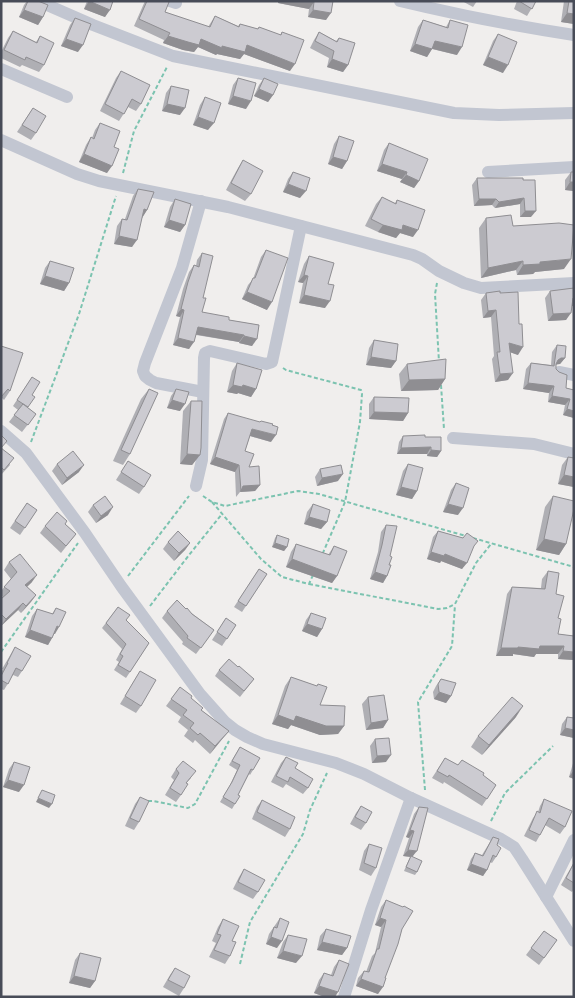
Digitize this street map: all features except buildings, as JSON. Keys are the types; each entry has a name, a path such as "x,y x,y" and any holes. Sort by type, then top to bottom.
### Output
{"street":[{"path":"38,1 173,56 454,113 499,115 574,113"},
{"path":"400,1 514,26 574,34"},
{"path":"1,69 67,97"},
{"path":"1,140 77,174 99,181 201,201 413,255 439,271 464,283 481,288 574,283"},
{"path":"488,172 574,167"},
{"path":"201,201 184,263 149,350 143,371 145,376 156,383 203,392"},
{"path":"196,486 202,460 205,353 210,351 266,364 272,362 301,226"},
{"path":"559,372 574,376"},
{"path":"1,431 26,453 85,533 120,586 200,694 225,722 247,738 332,762 364,774 411,798 501,839 514,847 574,941"},
{"path":"453,438 534,444 574,454"},
{"path":"344,997 371,910 411,798"},
{"path":"546,897 574,840"}],"path":[{"path":"26,453 78,314 134,131 173,56"},
{"path":"439,271 435,294 439,362"},
{"path":"273,357 278,365 286,370 360,390 362,394 360,422 345,502 321,557"},
{"path":"440,381 443,429 453,438"},
{"path":"120,586 196,486 200,494 212,502 260,559 282,577 438,609 448,608 455,604"},
{"path":"212,502 225,506 298,491 319,494 574,567"},
{"path":"143,616 222,514"},
{"path":"1,652 85,533"},
{"path":"426,805 418,702 452,646 455,604 476,563 491,544"},
{"path":"309,584 313,575"},
{"path":"143,802 152,801 188,808 195,804 235,730"},
{"path":"486,832 505,793 553,746"},
{"path":"240,964 250,922 303,834 310,810 332,762"}]}
